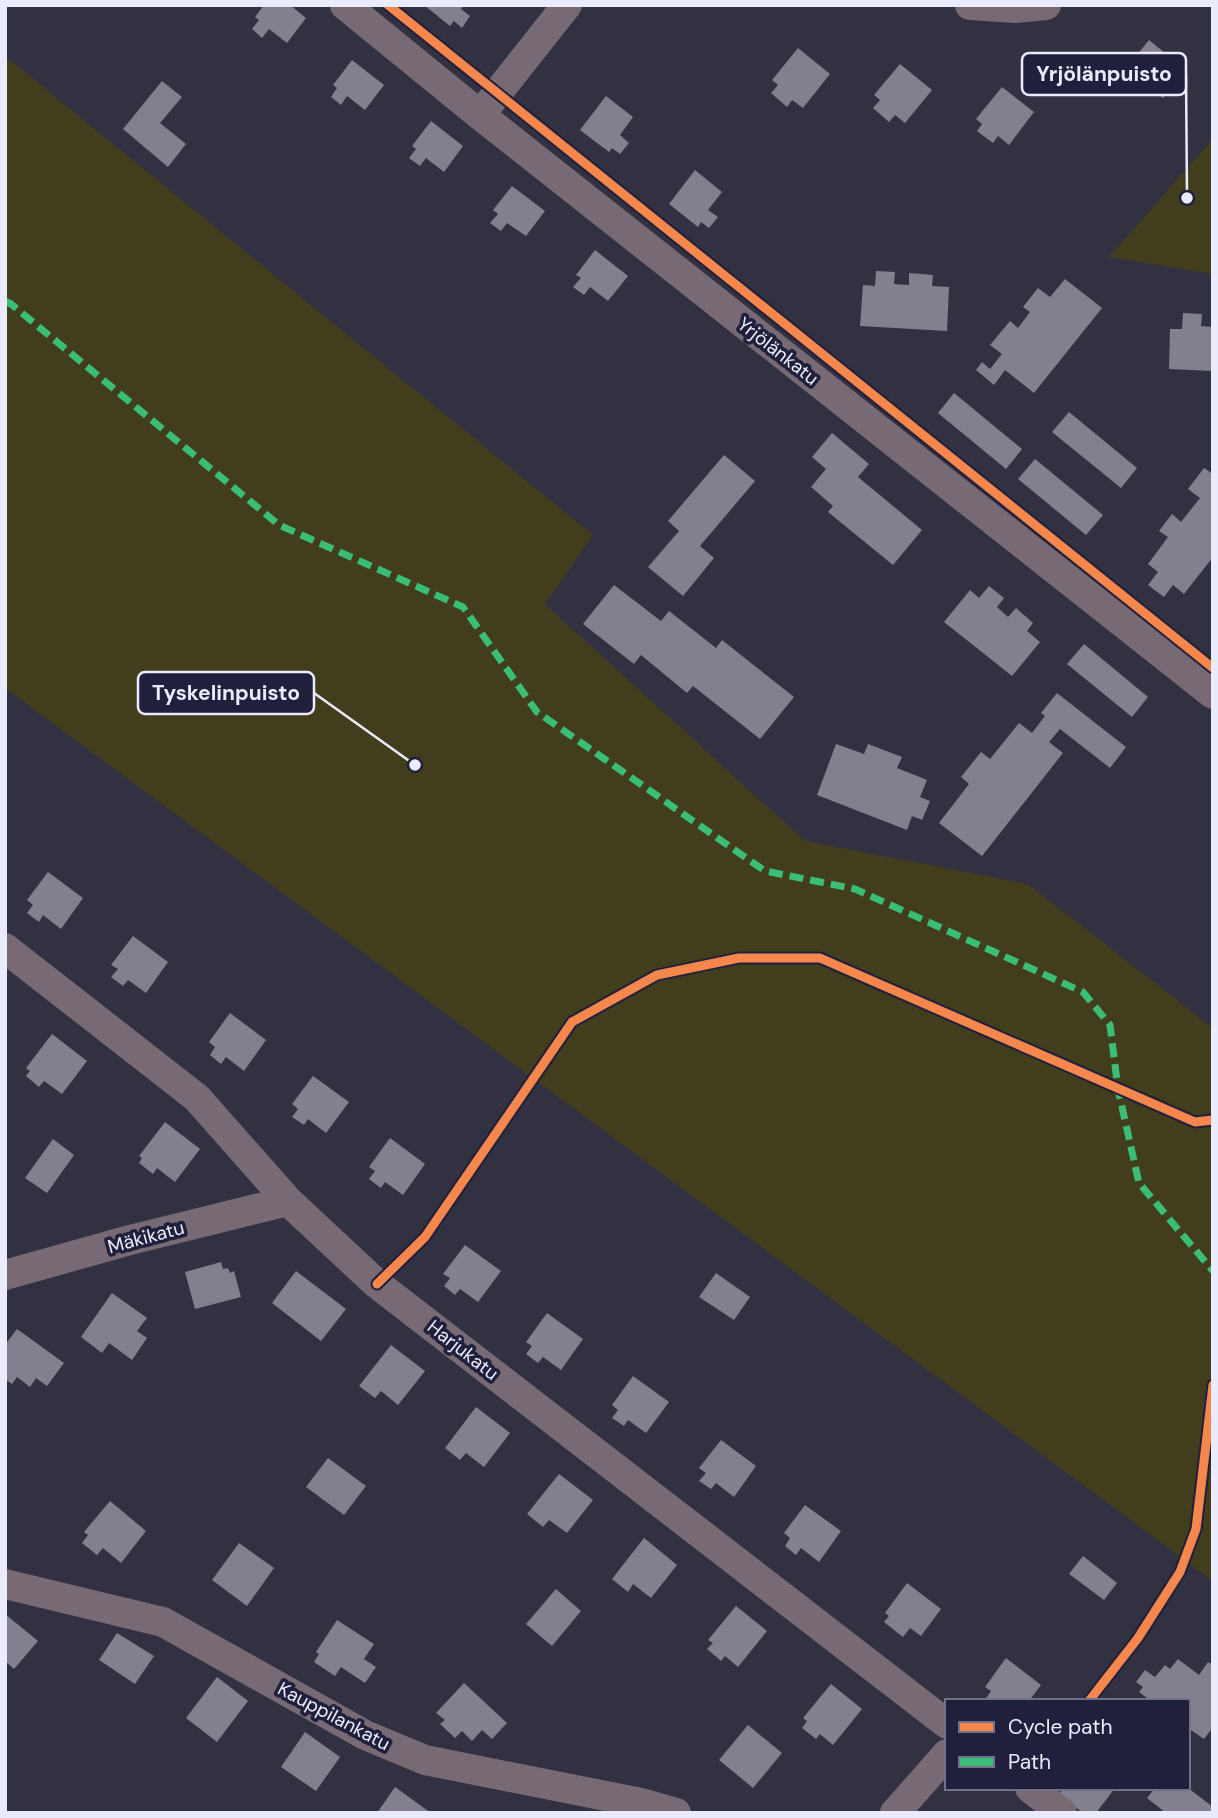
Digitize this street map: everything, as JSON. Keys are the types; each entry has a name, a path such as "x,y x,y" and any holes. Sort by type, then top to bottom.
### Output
{"street":[{"name":"Yrjölänkatu","path":"345,5 480,115 1213,694"},
{"path":"480,115 567,5"},
{"path":"970,5 1015,8 1046,5"},
{"name":"Harjukatu","path":"5,948 197,1098 288,1201 377,1284 945,1722"},
{"name":"Mäkikatu","path":"5,1275 130,1240 288,1201"},
{"name":"Kauppilankatu","path":"5,1584 163,1622 365,1735 425,1760 641,1803 676,1813"},
{"path":"895,1813 945,1756"},
{"path":"1033,1790 1062,1813"}],"shaded area":[{"path":"5,56 593,535 545,604 805,841 1028,884 1213,1028 1213,1581 5,688"},
{"path":"1213,139 1213,274 1109,257"}],"building":[{"path":"264,5 290,5 306,18 287,43 269,29 262,38 252,29 259,20 255,17"},
{"path":"424,5 464,5 461,9 470,16 462,28 454,21 450,26"},
{"path":"1149,40 1176,62 1167,73 1177,80 1163,98 1154,91 1151,96 1122,73"},
{"path":"798,48 830,74 803,108 792,100 787,107 771,93 778,85 772,80"},
{"path":"352,60 384,85 365,110 347,96 341,105 331,97 337,88 333,85"},
{"path":"900,64 932,90 905,123 895,115 889,122 873,108 880,100 874,95"},
{"path":"162,81 182,97 160,123 186,144 168,167 123,129"},
{"path":"1002,87 1034,112 1009,145 998,136 993,143 977,131 982,124 976,119"},
{"path":"606,96 633,117 620,135 629,143 620,154 612,148 609,152 580,130"},
{"path":"431,121 463,146 444,172 426,158 420,166 409,158 416,149 412,146"},
{"path":"695,170 722,192 708,210 718,217 709,228 701,222 698,227 669,204"},
{"path":"512,186 545,211 526,236 507,223 501,231 490,223 498,214 493,210"},
{"path":"595,250 628,276 608,301 590,287 584,295 573,287 581,278 576,275"},
{"path":"876,271 895,272 894,284 909,285 909,273 933,275 932,286 949,287 947,331 860,326 863,285 875,286"},
{"path":"1065,279 1102,308 1034,393 1005,370 994,385 976,370 982,362 990,369 1002,354 990,345 1010,321 1018,328 1030,312 1023,307 1038,288 1050,297"},
{"path":"1183,313 1202,314 1201,326 1213,327 1213,371 1169,369 1170,329 1182,329"},
{"path":"954,393 1022,449 1006,469 938,413"},
{"path":"1069,412 1137,468 1121,488 1052,432"},
{"path":"832,433 869,464 858,477 922,530 893,565 828,512 833,506 811,487 826,469 812,457"},
{"path":"724,455 755,481 700,546 714,558 683,596 648,567 679,531 668,521"},
{"path":"1035,459 1103,515 1086,535 1018,479"},
{"path":"1204,468 1213,474 1213,557 1184,594 1173,585 1164,597 1148,585 1158,572 1148,564 1168,537 1159,531 1172,514 1181,522 1200,498 1188,489"},
{"path":"614,585 661,621 669,611 716,648 722,640 794,697 760,739 693,686 687,693 641,655 634,664 583,624"},
{"path":"989,586 1004,598 997,607 1008,617 1016,608 1033,623 1027,631 1040,642 1012,676 944,622 970,590 979,598"},
{"path":"1084,644 1148,697 1132,717 1067,664"},
{"path":"1057,693 1126,747 1110,768 1060,729 1049,742 1063,753 982,856 939,823 969,784 961,777 981,752 990,759 1019,723 1032,733 1045,716 1041,713"},
{"path":"836,744 864,754 868,744 902,757 897,768 927,780 920,797 930,801 922,820 912,816 907,830 817,795"},
{"path":"48,872 83,898 61,929 43,915 39,922 27,913 33,905 27,900"},
{"path":"133,936 168,962 146,993 128,980 123,986 111,977 118,969 111,965"},
{"path":"230,1013 266,1040 244,1071 226,1057 221,1064 210,1055 215,1047 209,1042"},
{"path":"52,1034 87,1061 62,1094 44,1081 39,1087 26,1076 30,1071 26,1068"},
{"path":"313,1076 349,1102 326,1133 308,1119 304,1125 292,1117 298,1109 292,1104"},
{"path":"165,1122 200,1149 175,1182 157,1168 153,1174 139,1163 142,1158 139,1156"},
{"path":"390,1138 425,1164 403,1195 385,1182 381,1188 369,1179 375,1171 369,1167"},
{"path":"53,1139 74,1155 47,1193 25,1178"},
{"path":"465,1245 501,1271 478,1302 460,1289 455,1295 444,1286 450,1278 443,1274"},
{"path":"221,1262 223,1269 228,1268 230,1273 234,1271 241,1297 195,1309 185,1272"},
{"path":"296,1271 346,1309 321,1341 272,1303"},
{"path":"716,1273 750,1297 734,1320 699,1297"},
{"path":"112,1293 147,1318 137,1331 147,1338 132,1360 109,1343 102,1353 81,1337"},
{"path":"547,1313 583,1339 561,1370 543,1357 538,1363 526,1354 532,1346 526,1342"},
{"path":"17,1329 64,1363 47,1386 36,1378 30,1387 17,1377 12,1384 5,1379 5,1345"},
{"path":"391,1345 425,1371 398,1405 381,1391 375,1398 359,1386"},
{"path":"633,1376 669,1402 646,1433 628,1420 624,1426 612,1418 618,1410 612,1405"},
{"path":"476,1407 510,1433 484,1467 466,1453 460,1460 445,1448"},
{"path":"721,1440 756,1466 734,1497 716,1483 711,1489 699,1481 706,1473 699,1468"},
{"path":"328,1458 366,1486 344,1515 306,1487"},
{"path":"559,1474 593,1500 567,1533 549,1520 543,1527 527,1514"},
{"path":"110,1501 146,1531 121,1563 103,1548 97,1555 82,1543 88,1535 84,1532"},
{"path":"805,1505 841,1531 819,1562 801,1548 796,1555 785,1546 790,1538 784,1533"},
{"path":"644,1538 677,1565 651,1598 633,1584 628,1592 612,1579"},
{"path":"239,1543 274,1568 247,1606 212,1580"},
{"path":"1083,1556 1117,1583 1104,1600 1069,1574"},
{"path":"907,1583 941,1609 921,1636 910,1628 903,1637 884,1622 889,1616 885,1613"},
{"path":"556,1589 581,1611 552,1646 526,1624"},
{"path":"736,1606 767,1631 738,1667 725,1656 721,1661 707,1649 713,1643 708,1640"},
{"path":"5,1614 38,1641 14,1669 5,1661"},
{"path":"337,1620 374,1644 364,1659 376,1667 365,1683 341,1667 335,1676 314,1662 319,1654 316,1652"},
{"path":"117,1633 154,1656 135,1684 99,1660"},
{"path":"1006,1658 1041,1685 1030,1699 986,1699 991,1691 985,1687"},
{"path":"1178,1659 1199,1675 1208,1662 1213,1665 1213,1727 1204,1739 1190,1729 1190,1699 1148,1699 1139,1692 1143,1687 1136,1682 1145,1670 1155,1677 1165,1665 1170,1669"},
{"path":"217,1677 248,1701 217,1742 186,1718"},
{"path":"464,1683 507,1723 492,1739 482,1730 472,1741 462,1731 455,1738 440,1724 445,1720 436,1713"},
{"path":"831,1684 862,1709 833,1745 820,1734 816,1739 802,1728 807,1721 803,1718"},
{"path":"748,1725 782,1753 753,1788 719,1760"},
{"path":"305,1732 340,1757 316,1791 281,1767"},
{"path":"395,1787 431,1813 377,1813"},
{"path":"1062,1790 1113,1790 1096,1813 1083,1813 1059,1794"},
{"path":"1153,1790 1190,1790 1213,1807 1213,1813 1166,1813 1147,1798"}],"marked path":[{"path":"5,301 279,525 463,607 537,712 765,871 855,889 1083,992 1110,1025 1118,1089 1139,1183 1213,1271"}],"cycle path":[{"path":"388,5 1213,668"},
{"path":"377,1284 425,1237 572,1022 657,975 739,958 820,958 1195,1122 1213,1120"},
{"path":"1091,1699 1138,1638 1180,1572 1196,1529 1213,1385"}],"place":[{"name":"Yrjölänpuisto","path":"1187,198"},
{"name":"Tyskelinpuisto","path":"415,765"}]}
